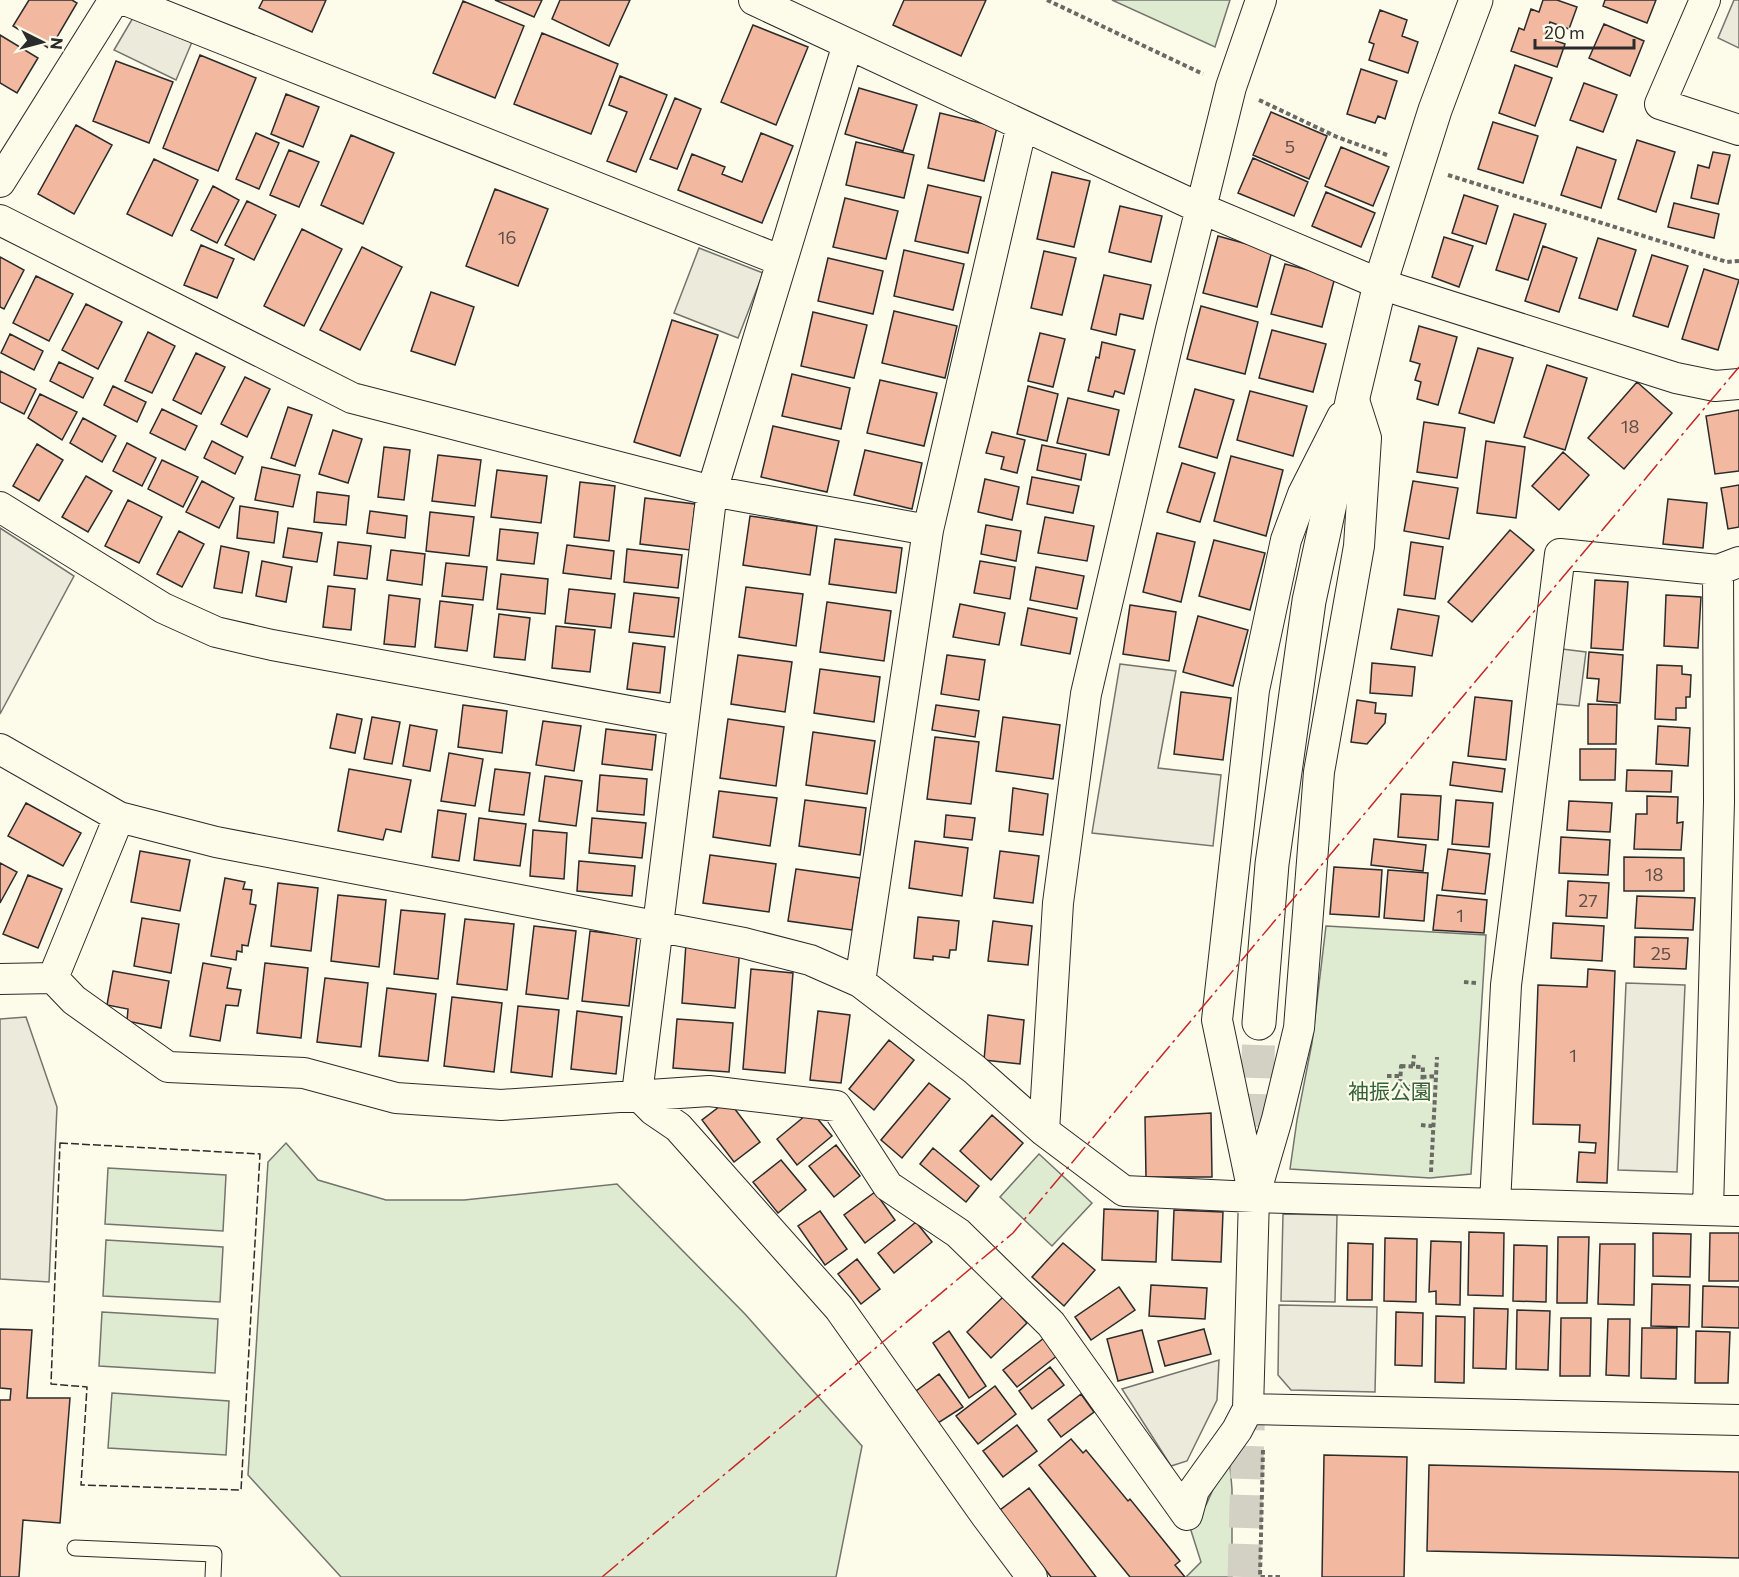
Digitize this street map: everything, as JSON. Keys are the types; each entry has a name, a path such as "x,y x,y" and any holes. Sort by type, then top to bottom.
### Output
{"street":[{"path":"0,182 114,0"},
{"path":"125,0 782,261"},
{"path":"754,0 1200,208 1380,284 1676,378 1715,386 1739,384"},
{"path":"1044,1131 1058,903 1086,694 1200,208 1231,87 1262,0"},
{"path":"1259,1023 1272,864 1309,602 1353,396 1380,284 1424,143 1476,0"},
{"path":"1705,0 1660,104 1739,130"},
{"path":"637,1095 712,491 848,44"},
{"path":"860,982 928,530 1022,125"},
{"path":"0,220 352,398 712,491 928,530"},
{"path":"1254,1197 1277,1119 1299,1028 1319,772 1359,546 1366,438 1353,396"},
{"path":"0,979 53,978 74,1000 168,1067 303,1073 396,1098 501,1106 709,1091 836,1106 888,1186 958,1233 1051,1324 1187,1515 1194,1490 1237,1430 1256,1409 1254,1197 1217,1020 1254,690 1286,540 1303,494 1353,396"},
{"path":"0,507 163,608 216,632 272,645 682,721"},
{"path":"1495,1204 1506,985 1560,554 1729,566 1719,802 1708,1210"},
{"path":"0,749 119,817 216,842 744,943 810,960 860,982 904,1013 974,1068 1044,1131 1124,1191 1739,1211"},
{"path":"53,978 119,817"},
{"path":"637,1095 653,1110 678,1127 839,1308 1032,1577"},
{"path":"1256,1409 1739,1420"}],"lane":[{"path":"75,1548 214,1554 213,1577"}],"path":[{"path":"1413,1066 1414,1055"},
{"path":"1416,1202 1430,1178 1437,1057"},
{"path":"1401,1065 1413,1066 1423,1067 1422,1088 1400,1086 1401,1065"},
{"path":"1387,1076 1401,1076"},
{"path":"1422,1077 1436,1076"},
{"path":"1415,1099 1416,1087"},
{"path":"1421,1125 1432,1126"},
{"path":"1256,1409 1260,1577 1282,1577"}],"green space":[{"path":"1112,0 1230,0 1215,47"},
{"name":"袖振公園","path":"1326,926 1486,935 1471,1174 1430,1178 1290,1169 1312,1043"},
{"path":"286,1143 318,1180 386,1200 464,1200 617,1184 745,1314 862,1446 836,1577 341,1577 248,1475 268,1162"},
{"path":"1039,1154 1092,1203 1052,1246 1000,1197"},
{"path":"108,1168 226,1175 223,1231 105,1224"},
{"path":"106,1240 223,1247 220,1302 103,1296"},
{"path":"102,1312 218,1319 215,1373 99,1366"},
{"path":"112,1393 229,1401 226,1455 108,1448"},
{"path":"1229,1454 1232,1489 1232,1577 1186,1577 1201,1562 1187,1518 1206,1505"}],"shaded area":[{"path":"1734,0 1739,0 1739,48 1718,38"},
{"path":"134,16 192,42 176,80 114,50"},
{"path":"699,248 763,273 738,338 674,313"},
{"path":"0,528 74,576 0,714"},
{"path":"1562,649 1586,652 1579,706 1556,704"},
{"path":"1120,664 1176,671 1158,768 1221,775 1213,846 1092,833"},
{"path":"1626,983 1685,985 1677,1172 1618,1170"},
{"path":"26,1017 57,1107 49,1282 0,1279 0,1019"},
{"path":"1283,1214 1337,1215 1335,1302 1281,1301"},
{"path":"1279,1305 1377,1307 1375,1392 1291,1390 1278,1375"},
{"path":"1219,1360 1217,1400 1187,1461 1171,1466 1122,1389"}],"building":[{"path":"29,0 72,0 77,3 50,49 13,26"},
{"path":"263,0 326,0 312,32 259,8"},
{"path":"495,0 542,0 534,17"},
{"path":"560,0 630,0 609,46 552,19"},
{"path":"904,0 986,0 961,56 893,25"},
{"path":"1543,0 1557,0 1577,7 1569,29 1550,22 1545,37 1565,44 1557,67 1511,51 1519,28 1524,30 1531,9 1539,12"},
{"path":"1605,0 1656,0 1647,23 1603,6"},
{"path":"463,1 524,26 495,98 433,73"},
{"path":"1380,10 1407,20 1402,36 1418,42 1408,73 1369,60 1374,44 1369,42"},
{"path":"1604,24 1644,41 1630,76 1589,58"},
{"path":"753,25 808,47 776,125 721,102"},
{"path":"542,33 618,64 591,134 514,104"},
{"path":"0,35 38,58 17,93 0,83"},
{"path":"200,55 256,78 218,171 163,148"},
{"path":"116,61 173,82 149,143 93,121"},
{"path":"1515,65 1552,78 1535,126 1499,113"},
{"path":"1361,69 1397,81 1385,119 1378,116 1375,123 1347,114"},
{"path":"620,76 667,95 636,172 607,161 627,112 609,105"},
{"path":"1584,83 1617,95 1603,132 1570,120"},
{"path":"859,88 917,105 903,151 845,134"},
{"path":"286,94 319,107 303,147 271,134"},
{"path":"675,98 701,109 677,169 650,159"},
{"path":"1271,112 1327,136 1309,179 1253,155"},
{"path":"940,113 997,127 984,181 928,168"},
{"path":"1493,122 1538,136 1523,183 1478,169"},
{"path":"76,125 112,145 74,214 38,194"},
{"path":"256,133 279,143 259,189 236,179"},
{"path":"761,133 793,146 762,223 678,190 692,154 725,167 722,174 742,182"},
{"path":"351,135 394,153 363,224 321,205"},
{"path":"1637,140 1675,152 1656,212 1618,199"},
{"path":"856,142 914,155 904,198 846,185"},
{"path":"1341,147 1389,167 1373,206 1325,186"},
{"path":"1577,147 1616,160 1601,208 1561,195"},
{"path":"289,150 319,162 299,207 270,195"},
{"path":"1713,152 1730,155 1718,204 1691,198 1698,165 1709,168"},
{"path":"1253,158 1308,182 1294,216 1238,193"},
{"path":"154,159 198,180 172,236 127,214"},
{"path":"1052,172 1090,181 1074,247 1037,239"},
{"path":"928,185 981,197 968,253 915,241"},
{"path":"213,186 239,200 217,243 191,230"},
{"path":"495,189 548,209 518,286 466,266"},
{"path":"1326,192 1375,213 1361,247 1312,226"},
{"path":"1464,195 1498,206 1486,244 1452,233"},
{"path":"845,198 898,211 886,259 833,247"},
{"path":"247,201 276,215 254,260 225,245"},
{"path":"1674,203 1719,214 1714,238 1668,227"},
{"path":"1120,206 1162,216 1151,262 1109,252"},
{"path":"1514,214 1546,224 1528,280 1496,270"},
{"path":"302,229 342,249 304,326 264,306"},
{"path":"1218,236 1272,251 1257,307 1203,293"},
{"path":"1444,237 1473,246 1459,287 1432,277"},
{"path":"1598,238 1636,250 1617,310 1579,298"},
{"path":"201,245 234,259 217,298 184,285"},
{"path":"1543,246 1577,258 1559,312 1525,301"},
{"path":"362,247 402,267 360,350 320,330"},
{"path":"904,250 964,264 953,310 894,296"},
{"path":"1044,251 1076,258 1062,315 1031,308"},
{"path":"1652,255 1688,266 1668,327 1633,316"},
{"path":"0,257 24,270 4,309 0,307"},
{"path":"828,258 883,271 873,314 818,301"},
{"path":"1285,264 1335,277 1322,327 1271,314"},
{"path":"1704,269 1739,280 1718,350 1682,339"},
{"path":"1104,275 1151,285 1143,319 1120,314 1116,335 1091,329"},
{"path":"36,276 73,294 49,341 13,323"},
{"path":"431,292 474,307 455,365 411,351"},
{"path":"86,304 122,322 98,369 62,350"},
{"path":"1201,306 1258,322 1245,374 1187,359"},
{"path":"894,311 957,326 945,378 882,363"},
{"path":"813,312 867,325 854,378 801,366"},
{"path":"672,320 718,335 680,456 634,442"},
{"path":"1419,326 1457,337 1438,405 1417,399 1421,382 1415,380 1420,364 1410,361"},
{"path":"1272,330 1326,344 1313,392 1259,378"},
{"path":"148,332 175,346 152,393 125,381"},
{"path":"1040,333 1065,339 1053,387 1028,381"},
{"path":"10,334 43,351 34,370 1,353"},
{"path":"1102,342 1135,350 1124,394 1115,391 1113,397 1088,391"},
{"path":"1478,348 1513,358 1494,423 1459,413"},
{"path":"196,353 225,367 201,414 173,400"},
{"path":"59,362 93,378 83,398 50,381"},
{"path":"1547,365 1587,378 1565,450 1524,437"},
{"path":"0,371 36,389 24,414 0,402"},
{"path":"792,374 850,388 841,429 782,416"},
{"path":"245,377 270,389 247,437 221,424"},
{"path":"880,380 937,393 924,446 867,433"},
{"path":"1637,382 1672,413 1624,469 1588,438"},
{"path":"113,386 146,402 137,422 104,405"},
{"path":"1028,386 1058,394 1047,441 1017,434"},
{"path":"1195,389 1234,400 1217,458 1179,447"},
{"path":"1250,391 1307,406 1293,456 1237,440"},
{"path":"40,394 77,412 62,440 28,418"},
{"path":"1068,398 1119,410 1109,455 1057,443"},
{"path":"288,407 312,415 295,466 271,458"},
{"path":"162,409 197,426 185,450 150,433"},
{"path":"1739,410 1739,471 1715,474 1706,416"},
{"path":"83,418 116,436 102,462 70,443"},
{"path":"1424,422 1465,428 1457,478 1417,472"},
{"path":"773,426 839,441 827,492 761,477"},
{"path":"333,430 362,439 348,483 319,474"},
{"path":"992,432 1025,440 1017,473 1001,469 1004,457 986,453"},
{"path":"212,441 243,457 235,474 204,458"},
{"path":"1486,441 1525,447 1516,518 1477,513"},
{"path":"127,443 156,458 142,486 113,471"},
{"path":"37,444 63,460 39,501 13,486"},
{"path":"1042,445 1086,454 1081,480 1037,470"},
{"path":"384,447 410,450 404,500 378,497"},
{"path":"865,450 922,463 912,509 854,495"},
{"path":"1563,452 1589,475 1559,510 1532,486"},
{"path":"438,455 481,460 475,506 432,501"},
{"path":"1231,456 1283,470 1266,536 1214,521"},
{"path":"162,460 198,477 183,507 148,489"},
{"path":"1182,463 1215,473 1200,522 1167,512"},
{"path":"262,467 300,475 293,507 255,500"},
{"path":"497,470 547,476 541,523 491,517"},
{"path":"86,476 112,491 88,532 62,517"},
{"path":"1032,477 1079,486 1073,513 1027,504"},
{"path":"985,479 1019,487 1012,520 978,512"},
{"path":"202,481 234,498 219,528 186,512"},
{"path":"1413,481 1458,488 1449,539 1404,531"},
{"path":"580,482 615,486 609,541 574,537"},
{"path":"1739,485 1739,527 1728,529 1721,488"},
{"path":"317,492 349,496 346,525 314,522"},
{"path":"645,498 695,504 690,550 640,544"},
{"path":"1668,499 1707,503 1703,548 1663,544"},
{"path":"128,500 162,517 139,563 105,546"},
{"path":"240,506 278,512 274,543 237,538"},
{"path":"370,511 407,516 405,538 367,533"},
{"path":"430,512 474,517 469,556 426,551"},
{"path":"750,516 817,526 810,575 743,565"},
{"path":"1045,517 1094,526 1087,561 1038,553"},
{"path":"986,525 1021,531 1016,561 981,554"},
{"path":"288,528 322,533 317,562 283,557"},
{"path":"500,529 538,533 534,564 497,560"},
{"path":"1510,530 1534,550 1472,622 1448,602"},
{"path":"179,531 204,544 182,587 157,574"},
{"path":"1157,533 1195,542 1181,602 1143,592"},
{"path":"835,539 902,548 896,593 829,584"},
{"path":"1214,540 1265,553 1250,610 1199,596"},
{"path":"338,542 371,546 367,579 334,575"},
{"path":"1411,542 1443,547 1435,599 1404,595"},
{"path":"567,545 614,551 611,579 563,573"},
{"path":"221,546 249,552 242,593 214,588"},
{"path":"627,549 682,555 678,588 624,582"},
{"path":"391,550 425,554 422,585 387,580"},
{"path":"262,561 292,567 286,602 256,596"},
{"path":"980,561 1015,567 1010,599 974,593"},
{"path":"446,563 487,567 483,600 442,596"},
{"path":"1036,567 1084,576 1077,609 1030,600"},
{"path":"501,574 548,579 545,614 497,609"},
{"path":"1595,580 1628,582 1623,650 1591,648"},
{"path":"328,586 355,589 351,630 323,627"},
{"path":"746,587 803,594 796,646 739,637"},
{"path":"569,589 615,594 611,628 565,623"},
{"path":"634,593 679,598 674,637 629,632"},
{"path":"389,595 420,599 415,647 384,644"},
{"path":"1666,595 1701,597 1698,648 1664,646"},
{"path":"440,601 473,605 467,651 435,647"},
{"path":"827,602 891,611 884,661 820,652"},
{"path":"960,604 1005,613 999,645 953,637"},
{"path":"1130,605 1176,612 1169,661 1123,654"},
{"path":"1028,608 1077,618 1070,654 1021,645"},
{"path":"1398,609 1439,616 1432,656 1391,649"},
{"path":"499,614 530,618 525,660 494,657"},
{"path":"1198,616 1248,630 1233,686 1183,672"},
{"path":"556,626 595,630 590,672 552,668"},
{"path":"633,643 665,647 660,693 627,689"},
{"path":"1589,652 1623,655 1620,703 1597,701 1599,679 1587,678"},
{"path":"738,655 792,662 785,712 731,704"},
{"path":"947,655 985,660 979,700 941,694"},
{"path":"1372,663 1415,667 1412,696 1370,693"},
{"path":"1657,665 1682,666 1682,674 1691,675 1690,697 1686,697 1686,708 1676,708 1676,720 1655,719"},
{"path":"820,669 880,677 874,722 814,713"},
{"path":"1181,692 1231,698 1223,760 1174,754"},
{"path":"1475,697 1512,701 1506,760 1468,756"},
{"path":"1357,700 1376,703 1375,713 1386,714 1385,723 1367,744 1351,742"},
{"path":"1588,704 1617,705 1616,744 1588,744"},
{"path":"463,705 507,711 502,753 458,747"},
{"path":"936,705 979,711 975,737 932,730"},
{"path":"337,714 362,719 355,753 330,748"},
{"path":"372,717 400,722 392,764 364,759"},
{"path":"1003,717 1060,725 1053,779 996,771"},
{"path":"728,719 784,727 776,786 720,778"},
{"path":"543,721 581,726 574,771 536,765"},
{"path":"410,725 437,730 430,771 403,766"},
{"path":"1658,726 1690,728 1688,766 1656,764"},
{"path":"606,729 656,735 652,770 602,764"},
{"path":"813,732 875,741 867,794 806,785"},
{"path":"935,737 979,742 971,804 927,799"},
{"path":"1580,749 1616,749 1615,780 1580,780"},
{"path":"449,753 483,759 475,806 441,801"},
{"path":"1453,762 1505,769 1502,792 1450,785"},
{"path":"349,769 411,780 401,832 386,829 383,840 338,831"},
{"path":"495,769 530,773 524,815 489,811"},
{"path":"1627,770 1672,771 1671,792 1626,791"},
{"path":"600,775 647,779 644,815 597,811"},
{"path":"545,776 582,781 576,826 539,821"},
{"path":"1013,788 1048,794 1043,835 1009,831"},
{"path":"719,791 777,798 770,846 713,837"},
{"path":"1401,794 1441,796 1438,840 1398,837"},
{"path":"1647,796 1678,797 1677,823 1683,822 1681,850 1634,849 1636,814 1647,814"},
{"path":"805,800 866,808 860,855 799,846"},
{"path":"1456,800 1493,803 1489,847 1452,844"},
{"path":"1569,801 1612,803 1610,832 1567,830"},
{"path":"26,803 81,833 63,866 8,836"},
{"path":"438,810 466,814 459,861 432,857"},
{"path":"946,815 975,818 972,840 944,837"},
{"path":"479,818 526,824 520,866 474,860"},
{"path":"592,818 646,823 642,858 589,853"},
{"path":"533,830 567,833 564,879 530,876"},
{"path":"1561,837 1610,840 1608,875 1559,873"},
{"path":"1374,839 1426,845 1423,871 1371,865"},
{"path":"915,841 968,848 962,896 909,888"},
{"path":"1448,849 1490,854 1485,894 1442,890"},
{"path":"140,851 190,860 180,911 131,902"},
{"path":"1000,851 1039,856 1033,903 994,898"},
{"path":"710,855 776,864 769,912 703,903"},
{"path":"1624,857 1684,858 1684,891 1624,891"},
{"path":"579,861 635,866 632,896 577,891"},
{"path":"0,863 17,872 0,903"},
{"path":"1334,867 1382,870 1379,917 1330,914"},
{"path":"796,869 860,878 852,930 788,921"},
{"path":"1388,870 1428,873 1424,921 1384,918"},
{"path":"28,875 62,889 38,948 3,934"},
{"path":"225,878 245,882 243,889 252,890 250,904 256,905 248,946 242,945 242,952 237,951 236,960 211,956"},
{"path":"1568,881 1609,883 1607,918 1566,916"},
{"path":"278,883 318,888 311,951 271,946"},
{"path":"338,895 386,900 379,967 331,961"},
{"path":"1437,895 1487,900 1484,933 1433,930"},
{"path":"1637,896 1695,898 1693,930 1635,928"},
{"path":"401,910 445,914 438,979 394,974"},
{"path":"918,917 959,921 956,950 950,950 949,958 933,956 933,960 914,958"},
{"path":"142,918 179,924 171,973 134,966"},
{"path":"465,919 514,924 507,990 457,984"},
{"path":"993,921 1032,926 1028,965 988,961"},
{"path":"1553,923 1604,926 1602,961 1551,958"},
{"path":"534,926 576,931 568,999 526,994"},
{"path":"590,931 637,937 629,1006 582,1001"},
{"path":"1635,937 1688,938 1686,969 1634,967"},
{"path":"686,943 740,947 735,1008 682,1003"},
{"path":"203,963 231,968 227,988 241,990 238,1006 226,1005 220,1041 190,1036"},
{"path":"265,963 308,968 301,1038 257,1033"},
{"path":"751,969 793,973 785,1073 743,1069"},
{"path":"1588,969 1615,971 1607,1183 1577,1182 1579,1152 1595,1153 1596,1143 1579,1142 1580,1125 1533,1124 1538,985 1587,987"},
{"path":"113,971 169,981 161,1028 127,1021 128,1009 107,1005"},
{"path":"325,978 368,983 361,1047 317,1042"},
{"path":"387,988 436,994 428,1061 379,1056"},
{"path":"452,997 502,1003 494,1072 444,1066"},
{"path":"518,1006 559,1010 552,1077 511,1072"},
{"path":"577,1011 622,1017 616,1074 571,1069"},
{"path":"818,1011 850,1015 841,1083 810,1080"},
{"path":"988,1015 1024,1020 1020,1064 984,1060"},
{"path":"677,1019 733,1023 729,1072 673,1068"},
{"path":"889,1040 914,1060 874,1110 849,1089"},
{"path":"929,1083 950,1099 902,1158 881,1140"},
{"path":"728,1100 760,1142 734,1162 702,1120"},
{"path":"811,1111 832,1136 797,1165 777,1139"},
{"path":"1211,1113 1212,1177 1146,1177 1145,1117"},
{"path":"992,1115 1023,1143 991,1180 960,1151"},
{"path":"836,1145 860,1176 834,1197 809,1166"},
{"path":"933,1148 979,1186 966,1202 920,1164"},
{"path":"781,1160 806,1190 778,1213 753,1182"},
{"path":"875,1192 895,1220 865,1243 844,1215"},
{"path":"1104,1209 1158,1211 1156,1262 1102,1260"},
{"path":"1174,1210 1223,1212 1221,1262 1172,1260"},
{"path":"820,1211 847,1249 825,1265 798,1226"},
{"path":"916,1222 932,1242 894,1273 878,1253"},
{"path":"1469,1232 1504,1233 1503,1296 1468,1295"},
{"path":"1653,1233 1691,1234 1690,1277 1653,1276"},
{"path":"1710,1233 1739,1233 1739,1281 1709,1281"},
{"path":"1558,1237 1589,1237 1587,1303 1557,1303"},
{"path":"1385,1238 1417,1239 1416,1302 1384,1301"},
{"path":"1431,1241 1461,1242 1460,1305 1436,1304 1436,1291 1429,1292"},
{"path":"1063,1243 1095,1270 1064,1306 1032,1277"},
{"path":"1348,1243 1373,1244 1372,1300 1347,1300"},
{"path":"1600,1244 1635,1244 1634,1305 1598,1304"},
{"path":"1514,1245 1547,1246 1546,1302 1513,1301"},
{"path":"857,1259 880,1289 861,1304 838,1274"},
{"path":"1652,1284 1690,1285 1689,1327 1651,1326"},
{"path":"1151,1285 1207,1288 1205,1319 1149,1316"},
{"path":"1703,1286 1739,1287 1739,1328 1702,1327"},
{"path":"1119,1287 1135,1310 1091,1340 1075,1317"},
{"path":"1003,1297 1027,1323 991,1358 967,1332"},
{"path":"1474,1308 1508,1309 1506,1369 1473,1368"},
{"path":"1517,1310 1550,1311 1548,1370 1516,1369"},
{"path":"1396,1312 1423,1313 1422,1366 1395,1365"},
{"path":"1436,1316 1465,1317 1464,1383 1435,1382"},
{"path":"1561,1318 1591,1318 1590,1376 1560,1376"},
{"path":"1608,1319 1630,1319 1629,1376 1606,1375"},
{"path":"1642,1328 1677,1328 1676,1379 1641,1378"},
{"path":"0,1329 32,1330 27,1398 70,1398 60,1523 23,1520 19,1577 0,1577 0,1400 10,1400 11,1389 0,1388"},
{"path":"1204,1329 1211,1354 1165,1366 1158,1341"},
{"path":"1142,1330 1153,1372 1118,1381 1107,1339"},
{"path":"949,1331 986,1386 969,1398 933,1343"},
{"path":"1696,1331 1730,1332 1728,1383 1695,1383"},
{"path":"1044,1338 1058,1355 1017,1387 1003,1370"},
{"path":"1050,1367 1064,1385 1032,1409 1019,1391"},
{"path":"939,1374 963,1407 938,1423 916,1391"},
{"path":"995,1386 1016,1414 978,1444 956,1416"},
{"path":"1081,1394 1094,1412 1061,1437 1048,1420"},
{"path":"1017,1425 1037,1451 1003,1477 983,1451"},
{"path":"1071,1439 1083,1453 1086,1450 1128,1501 1130,1499 1180,1561 1175,1565 1185,1577 1130,1577 1039,1465"},
{"path":"1324,1455 1407,1457 1404,1577 1322,1577"},
{"path":"1429,1465 1739,1472 1739,1558 1427,1551"},
{"path":"1029,1488 1096,1577 1051,1577 1000,1510"}],"tunnel":[{"path":"1255,1176 1259,1023"},
{"path":"1244,1577 1249,1396"}],"fence":[{"path":"60,1143 260,1154 241,1490 81,1485 87,1387 51,1384 60,1143"}],"power":[{"path":"602,1577 1013,1233 1739,367"}]}
